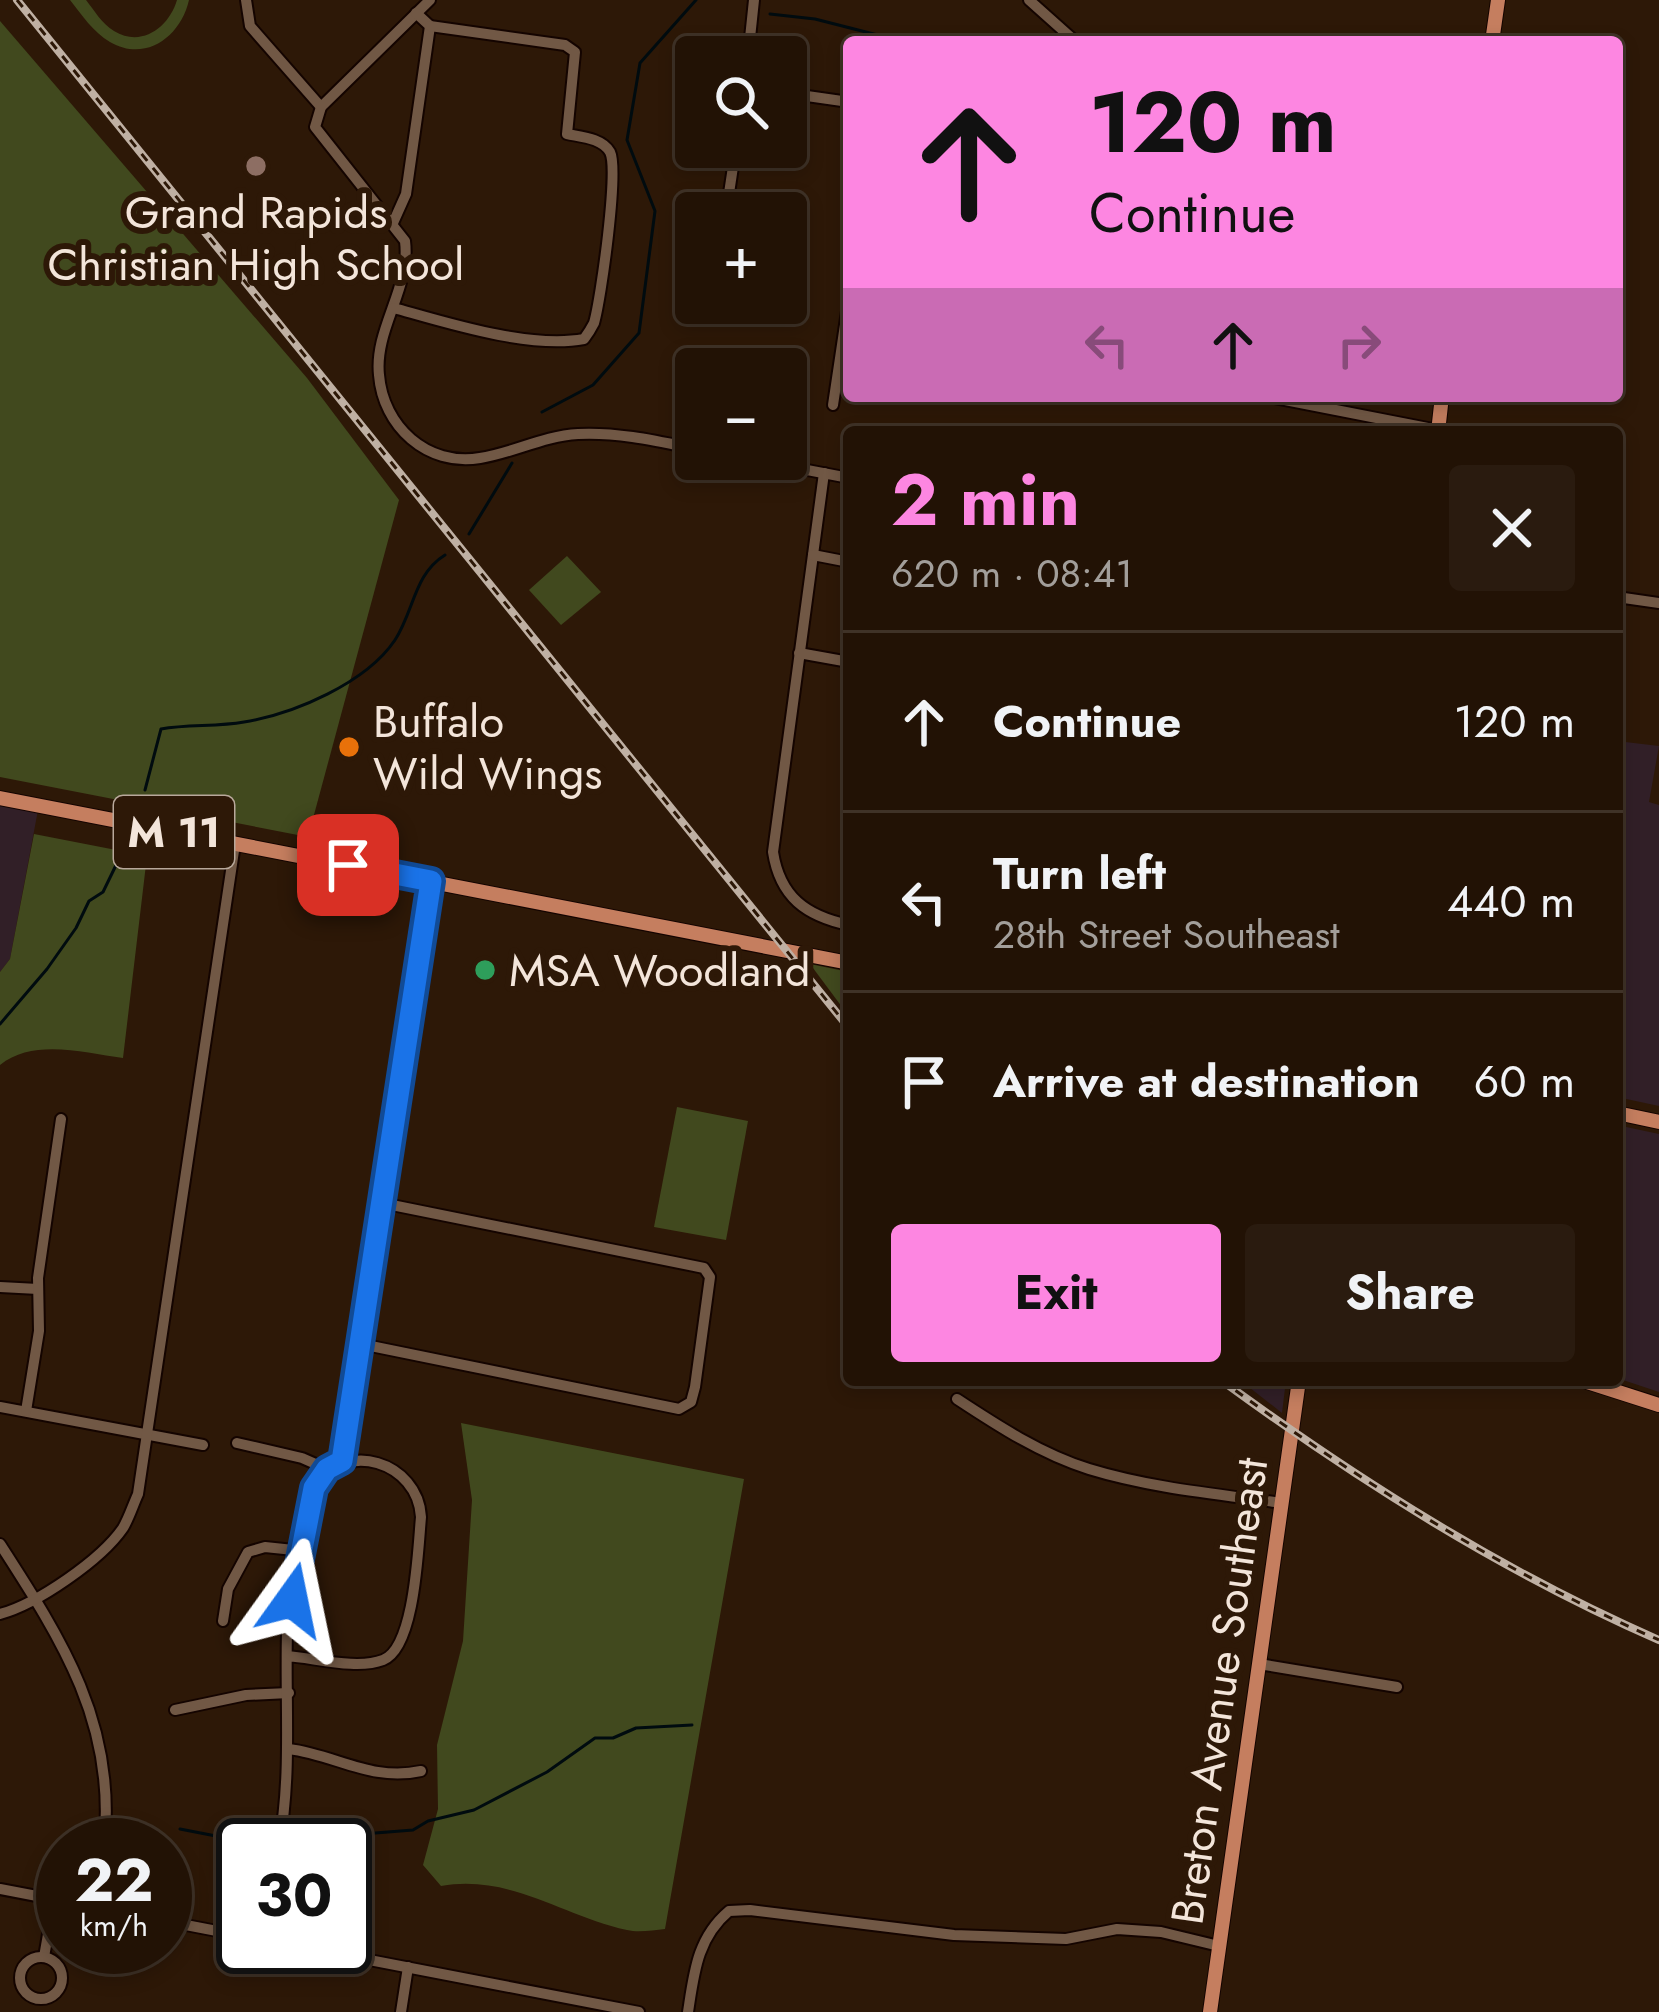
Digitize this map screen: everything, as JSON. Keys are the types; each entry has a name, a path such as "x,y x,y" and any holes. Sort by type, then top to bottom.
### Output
{"main road":[{"path":"1493,36 1498,0"},
{"name":"M 11","path":"0,798 843,962"},
{"path":"1623,1114 1659,1122"},
{"name":"Breton Avenue Southeast","path":"1210,2012 1298,1386"},
{"path":"1600,1386 1659,1405"}],"street":[{"path":"246,0 250,26 321,107"},
{"path":"430,0 321,107 315,127 405,241 407,261 379,357 382,394 397,426 427,450 472,459 545,439 600,434 675,446"},
{"path":"750,36 754,0"},
{"path":"1029,0 1069,36"},
{"path":"394,308 455,325 563,343 584,339 593,325 614,169 604,144 567,134 575,52 565,45 430,26 416,13"},
{"path":"393,223 406,194 430,26"},
{"path":"807,96 843,101"},
{"path":"833,405 843,360"},
{"path":"1294,402 1413,426"},
{"path":"807,470 843,477"},
{"path":"824,473 777,814 775,866 800,908 843,923"},
{"path":"813,555 843,561"},
{"path":"1623,598 1659,603"},
{"path":"800,653 843,661"},
{"path":"0,1614 36,1600 102,1550 122,1528 139,1494 236,844"},
{"path":"342,1461 431,881"},
{"path":"26,1412 62,1119"},
{"path":"361,1344 679,1409 691,1402 695,1387 709,1286 707,1272 694,1264 382,1203"},
{"path":"0,1287 38,1289"},
{"path":"957,1399 1036,1447 1084,1467 1137,1482 1282,1503"},
{"path":"0,1407 203,1445"},
{"path":"236,1443 302,1457 327,1469"},
{"path":"283,1818 290,1749 287,1656 287,1628 314,1488 327,1469 342,1461 385,1466 412,1485 420,1498 403,1642 382,1660 364,1663 287,1656"},
{"path":"0,1544 69,1657 94,1721 105,1777 104,1818"},
{"path":"223,1621 228,1589 248,1552 266,1547 303,1551"},
{"path":"1258,1664 1397,1687"},
{"path":"175,1710 246,1695 289,1693"},
{"path":"290,1749 374,1773 401,1776 421,1771"},
{"path":"0,1889 36,1896"},
{"path":"688,2012 697,1959 707,1934 729,1911 954,1935 1066,1939 1117,1929 1161,1932 1219,1946"},
{"path":"36,1960 28,1962 21,1973 22,1987 39,1998"},
{"path":"372,1961 597,2008 639,2012"},
{"path":"401,2012 408,1967"},
{"path":"39,1998 57,1992 61,1974"},
{"path":"34,2012 39,1998"}],"shaded area":[{"path":"1623,742 1659,746 1649,802 1659,805 1659,1106 1623,1098"},
{"path":"0,803 38,810 10,959 0,972"},
{"path":"1623,1126 1659,1134 1659,1392 1623,1380"},
{"path":"1248,1386 1285,1386 1282,1413"}],"green space":[{"path":"70,0 86,0 110,28 135,37 161,26 177,0 189,0 170,35 136,49 104,38"},
{"path":"0,21 307,378 399,500 308,837 0,777"},
{"path":"567,556 601,592 561,625 529,590"},
{"path":"34,834 147,856 123,1058 44,1050 0,1065 0,972 10,959"},
{"path":"810,964 843,971 843,1008"},
{"path":"677,1107 748,1121 726,1240 654,1227"},
{"path":"461,1423 744,1479 665,1929 627,1930 490,1886 441,1886 423,1865 438,1809 437,1745 463,1641 472,1500"}],"waterway":[{"path":"542,412 593,385 639,333 655,211 627,140 640,63 696,0"},
{"path":"770,14 815,19 882,36"},
{"path":"469,534 512,463"},
{"path":"145,790 161,729 264,718 306,704 366,670 395,640 427,572 445,555"},
{"path":"0,1024 47,969 89,901 103,892 119,859"},
{"path":"372,1833 413,1830 428,1821 474,1810 547,1772 595,1738 613,1738 636,1728 692,1725"},
{"path":"192,1831 216,1836"}],"railway":[{"path":"17,0 843,1021"},
{"path":"1230,1386 1433,1522 1544,1585 1659,1640"}],"place":[{"name":"Grand Rapids Christian High School","path":"256,166"},
{"name":"Buffalo Wild Wings","path":"349,747"},
{"name":"MSA Woodland","path":"485,970"}],"route":[{"path":"292,1600 314,1488 327,1469 342,1461 431,881 348,865"}]}
